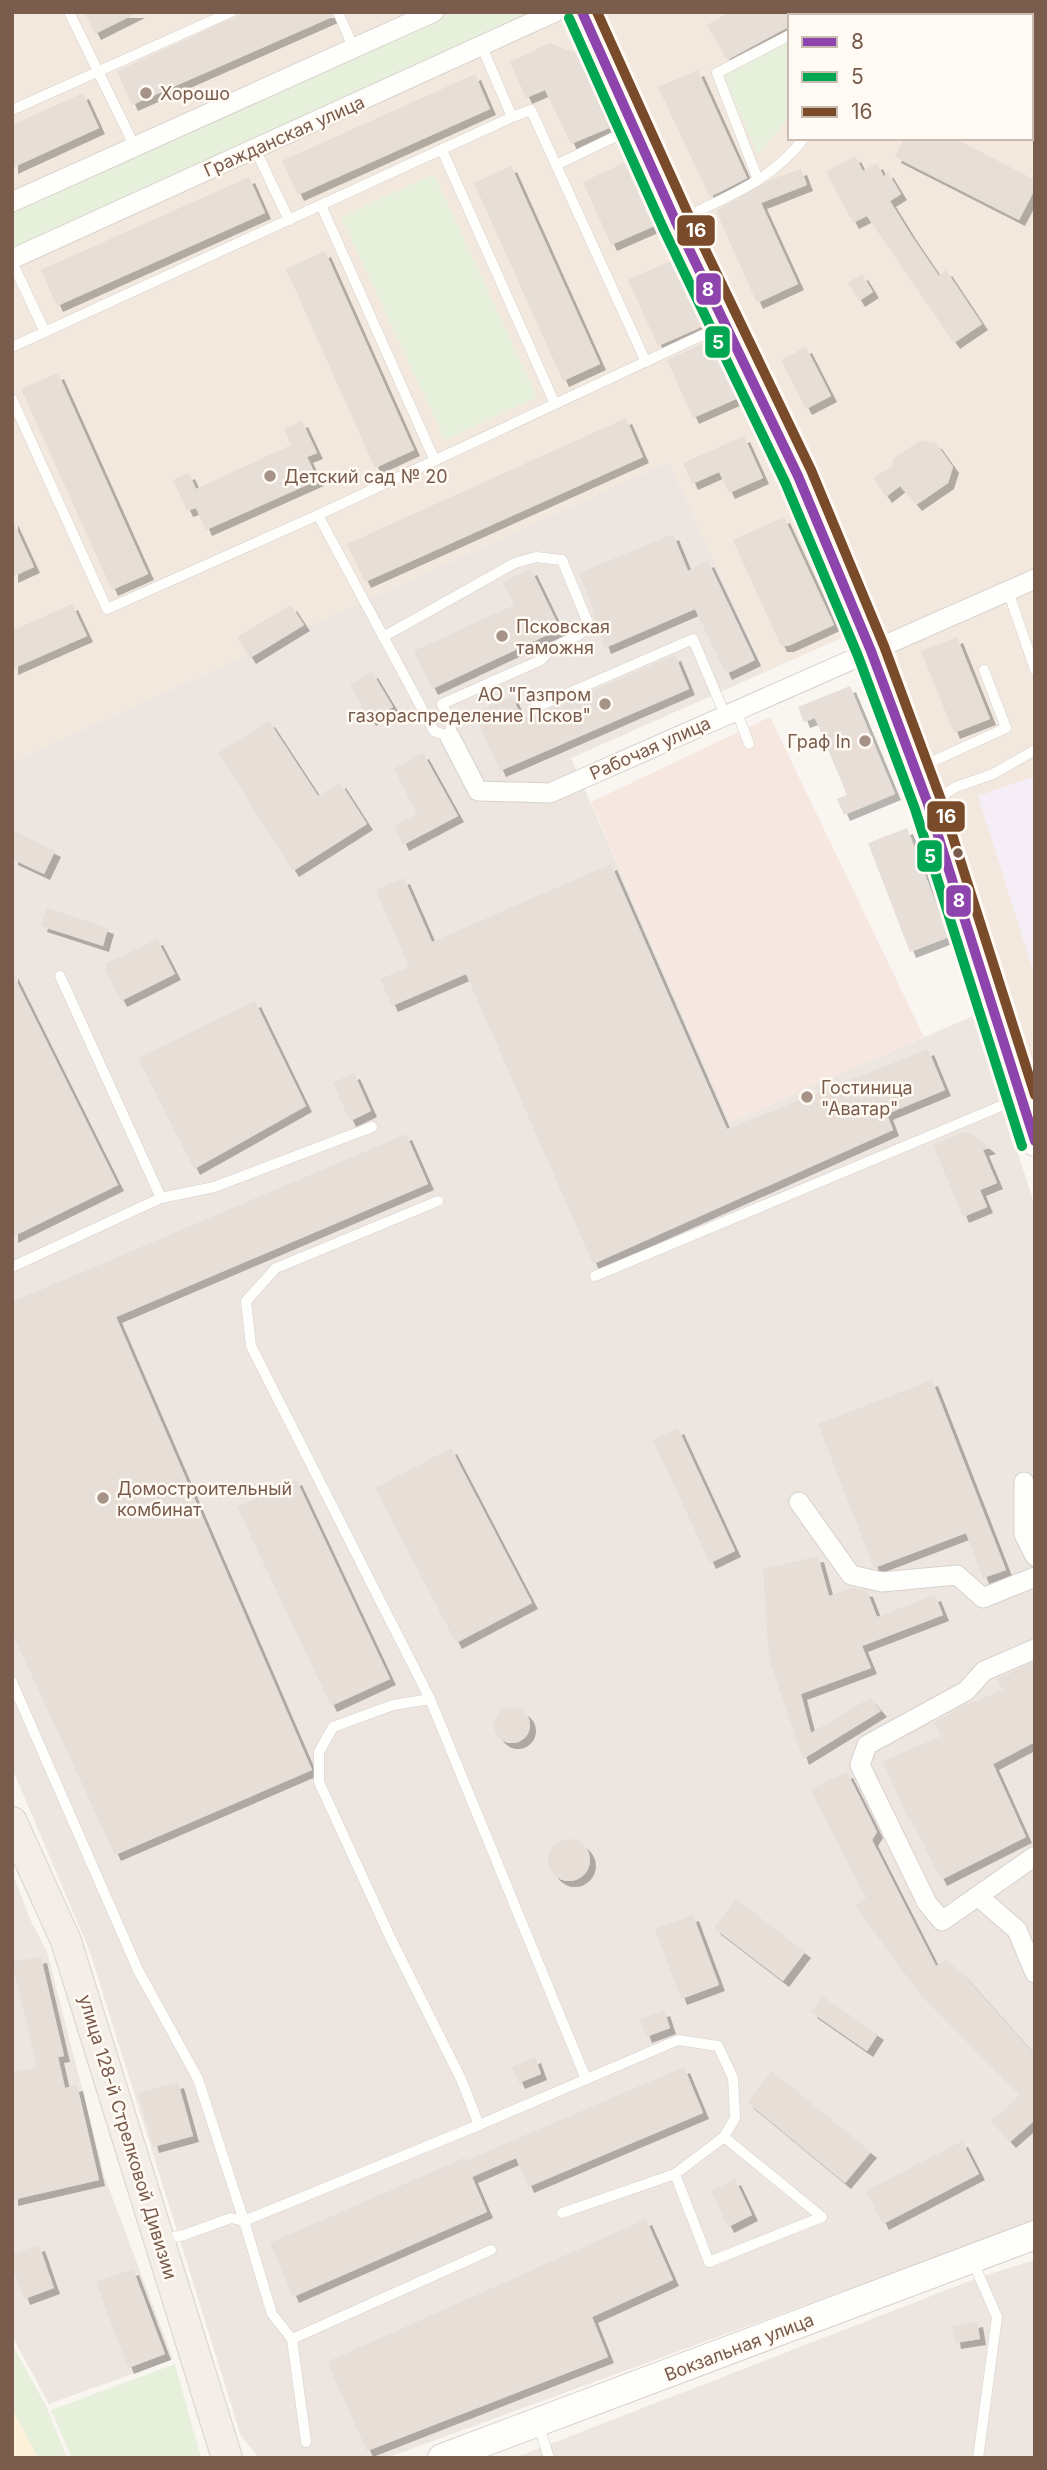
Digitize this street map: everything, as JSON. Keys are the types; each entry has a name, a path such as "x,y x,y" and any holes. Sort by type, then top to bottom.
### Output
{"main road":[{"name":"улица 128-й Стрелковой Дивизии","path":"12,1822 66,1941 227,2458"}],"street":[{"path":"12,202 434,12"},
{"name":"Гражданская улица","path":"12,261 555,12"},
{"path":"582,12 676,222 798,476 871,651 928,804 1023,1083 1035,1142"},
{"name":"Рабочая улица","path":"450,737 478,791 550,793 1035,579"},
{"path":"1024,1482 1024,1534 1035,1556"},
{"path":"799,1502 851,1575 882,1582 957,1575 983,1598 1035,1577"},
{"path":"1035,1649 984,1671 966,1690 867,1745 860,1765 927,1903 942,1921 1035,1856"},
{"path":"978,1896 1017,1930 1035,1973"},
{"name":"Вокзальная улица","path":"442,2458 1035,2235"}],"lane":[{"path":"69,12 135,147"},
{"path":"12,110 231,12"},
{"path":"338,12 354,49"},
{"path":"758,180 717,73 788,36"},
{"path":"482,47 512,117"},
{"path":"12,347 531,110 646,362"},
{"path":"556,165 634,128"},
{"path":"676,222 741,192 791,155 802,140"},
{"path":"255,149 289,220"},
{"path":"442,150 555,404"},
{"path":"321,205 435,461"},
{"path":"12,261 45,332"},
{"path":"12,399 107,609 318,515 724,325"},
{"path":"318,515 383,638 434,731 450,737 451,724 442,704 541,660 547,650 580,635 588,628 588,623 562,560 536,557 515,563 383,638"},
{"path":"1008,591 1035,670"},
{"path":"532,709 693,639 730,713 750,744"},
{"path":"915,769 1006,729 984,670"},
{"path":"928,804 956,787 993,774 1035,750"},
{"path":"60,976 161,1198"},
{"path":"595,1276 1023,1083"},
{"path":"12,1267 161,1198 214,1187 372,1127"},
{"path":"438,1201 276,1268 246,1301 251,1346 430,1699 586,2079"},
{"path":"12,1682 138,1970 198,2079 272,2314 292,2339 306,2442"},
{"path":"430,1699 393,1704 333,1727 318,1752 319,1782 390,1937 461,2079 479,2125"},
{"path":"161,2240 184,2235 231,2218 244,2221 678,2040 718,2046 733,2078 735,2118 724,2137 675,2174 562,2213"},
{"path":"675,2174 709,2262 822,2217 724,2137"},
{"path":"292,2339 491,2250"},
{"path":"971,2259 998,2317 978,2458"},
{"path":"538,2423 550,2458"}],"shaded area":[{"path":"12,12 454,12 12,212"},
{"path":"560,12 669,235 855,632 765,672 669,462 12,762 12,249"},
{"path":"599,12 1035,12 1035,572 885,634"},
{"path":"669,462 765,672 571,758 730,1122 973,1016 1035,1206 1035,2221 386,2458 259,2458 241,2436 90,1952 12,1768 12,762"},
{"path":"1035,587 1035,1110 894,651"},
{"path":"770,717 924,1037 730,1122 591,802"},
{"path":"1035,776 1035,977 978,796"},
{"path":"12,1872 30,1919 47,1952 105,2178 173,2359 49,2404 12,2336"},
{"path":"1035,2260 1035,2458 514,2458 980,2277"}],"green space":[{"path":"454,12 537,12 12,249 12,212"},
{"path":"788,43 788,118 758,155 724,76"},
{"path":"434,174 537,397 445,440 341,217"},
{"path":"12,2344 46,2406 67,2458 38,2458 12,2408"},
{"path":"175,2364 201,2458 72,2458 51,2410"}],"sand":[{"path":"12,2408 38,2458 14,2458"}],"building":[{"path":"84,12 139,12 95,34"},
{"path":"246,12 331,12 332,17 132,105 117,71"},
{"path":"730,12 790,12 788,27 727,60 707,25"},
{"path":"550,43 576,53 609,128 571,144 545,90 526,98 510,62"},
{"path":"698,70 747,178 710,197 658,87"},
{"path":"475,74 490,109 298,195 282,161"},
{"path":"83,93 99,128 12,168 12,125"},
{"path":"903,140 958,140 1035,180 1035,189 1019,220 895,157"},
{"path":"855,156 863,171 877,163 884,177 887,171 901,194 890,201 911,235 939,276 946,270 982,324 954,343 867,216 853,223 826,172"},
{"path":"630,160 659,224 611,245 583,182"},
{"path":"511,166 600,364 563,381 474,183"},
{"path":"801,169 807,185 761,203 798,284 757,303 716,211 772,179"},
{"path":"249,177 265,213 57,306 41,270"},
{"path":"325,251 414,450 375,468 286,269"},
{"path":"675,259 706,325 658,346 628,280"},
{"path":"862,274 873,292 859,301 848,283"},
{"path":"710,340 736,399 693,418 667,360"},
{"path":"806,347 831,396 806,409 781,360"},
{"path":"58,373 148,574 112,590 21,389"},
{"path":"626,418 643,457 365,582 347,544"},
{"name":"Детский сад № 20","path":"302,421 317,453 307,457 318,480 206,530 196,508 187,511 173,480 189,473 196,489 291,445 284,429"},
{"path":"744,436 763,478 729,493 719,472 692,484 683,463"},
{"path":"921,440 936,443 953,467 948,483 916,505 900,486 886,497 873,478 892,466 893,459"},
{"path":"784,517 834,625 788,646 781,646 733,540"},
{"path":"12,519 34,567 12,577"},
{"path":"673,534 688,571 708,561 755,660 726,674 695,609 605,648 579,573"},
{"path":"531,569 560,629 432,689 414,651 514,605 503,582"},
{"path":"72,604 87,636 12,669 12,631"},
{"path":"291,605 304,625 250,658 237,637"},
{"path":"957,637 990,719 954,733 921,651"},
{"name":"АО \"Газпром газораспределение Псков\"","path":"675,655 689,689 500,771 474,713 512,696 522,718 534,716"},
{"path":"372,672 393,707 370,720 350,685"},
{"path":"850,686 895,794 844,815 837,799 847,795 815,718 804,722 798,707"},
{"path":"269,721 318,796 340,782 367,824 293,871 218,753"},
{"path":"423,753 458,816 403,845 394,825 417,814 394,769"},
{"path":"907,828 949,937 910,952 868,843"},
{"path":"12,830 55,851 44,874 12,859"},
{"path":"611,864 727,1129 928,1049 945,1090 887,1114 893,1130 593,1264 466,974 392,1006 380,979 409,967 376,890 404,878 432,942"},
{"path":"47,908 108,928 103,946 41,926"},
{"path":"157,939 175,974 121,1001 106,971 106,964"},
{"path":"12,972 118,1185 12,1237"},
{"path":"255,1001 306,1106 194,1169 138,1058"},
{"path":"354,1073 371,1111 350,1121 333,1083"},
{"path":"964,1132 973,1134 990,1148 983,1150 997,1183 980,1190 987,1207 963,1217 933,1145"},
{"name":"Домостроительный комбинат","path":"406,1134 428,1184 116,1317 312,1770 115,1855 12,1633 12,1302"},
{"path":"932,1380 1006,1570 983,1578 966,1533 874,1568 818,1424"},
{"path":"678,1428 735,1551 710,1563 653,1440"},
{"path":"451,1448 532,1603 456,1643 375,1488"},
{"path":"296,1479 390,1679 331,1706 237,1507"},
{"path":"818,1556 829,1596 852,1588 867,1591 877,1617 935,1595 943,1615 862,1646 871,1668 801,1694 811,1733 870,1698 881,1711 803,1759 769,1658 763,1569"},
{"path":"1035,1662 1035,1742 993,1764 1026,1837 941,1880 911,1819 908,1820 883,1761 941,1736 934,1723 963,1706 1003,1690 997,1679"},
{"path":"512,1707 525,1712 530,1725 525,1738 512,1743 499,1738 494,1725 499,1712"},
{"path":"847,1772 877,1832 872,1840 936,1966 946,1960 963,1974 1035,2055 1035,2120 1010,2142 991,2121 1020,2095 919,1993 855,1906 866,1898 810,1789"},
{"path":"569,1839 584,1845 590,1860 584,1875 569,1881 554,1875 548,1860 554,1845"},
{"path":"736,1899 805,1952 783,1981 714,1928"},
{"path":"693,1915 719,1985 681,1999 655,1929"},
{"path":"41,1957 64,2056 58,2057 65,2088 77,2085 99,2180 12,2200 12,2073 37,2067 12,1962"},
{"path":"822,1996 878,2034 867,2051 811,2012"},
{"path":"664,2010 670,2028 646,2037 640,2020"},
{"path":"535,2057 541,2074 519,2083 512,2067"},
{"path":"684,2067 703,2113 528,2187 516,2158 472,2177 487,2212 293,2297 270,2243 464,2158 465,2161"},
{"path":"772,2071 871,2152 845,2183 747,2102"},
{"path":"178,2082 193,2136 153,2147 138,2093"},
{"path":"962,2141 979,2174 883,2224 866,2191"},
{"path":"735,2179 752,2215 728,2227 711,2191"},
{"path":"646,2219 673,2280 592,2317 608,2357 367,2451 327,2362"},
{"path":"39,2245 54,2288 24,2299 12,2266 12,2254"},
{"path":"133,2269 165,2354 128,2368 96,2282"},
{"path":"977,2321 980,2339 955,2343 952,2326"}],"transit line":[{"name":"8","path":"582,12 676,222 798,476 871,651 928,804 1035,1141"},
{"name":"16","path":"597,12 689,216 811,470 884,646 941,800 1035,1095"},
{"name":"5","path":"569,18 663,228 785,482 858,656 915,809 1022,1146"}],"place":[{"name":"Хорошо","path":"146,93"},
{"name":"Детский сад № 20","path":"270,476"},
{"name":"Псковская таможня","path":"502,636"},
{"name":"АО \"Газпром газораспределение Псков\"","path":"605,704"},
{"name":"Граф In","path":"865,741"},
{"name":"Гостиница \"Аватар\"","path":"807,1097"},
{"name":"Домостроительный комбинат","path":"103,1498"}]}
